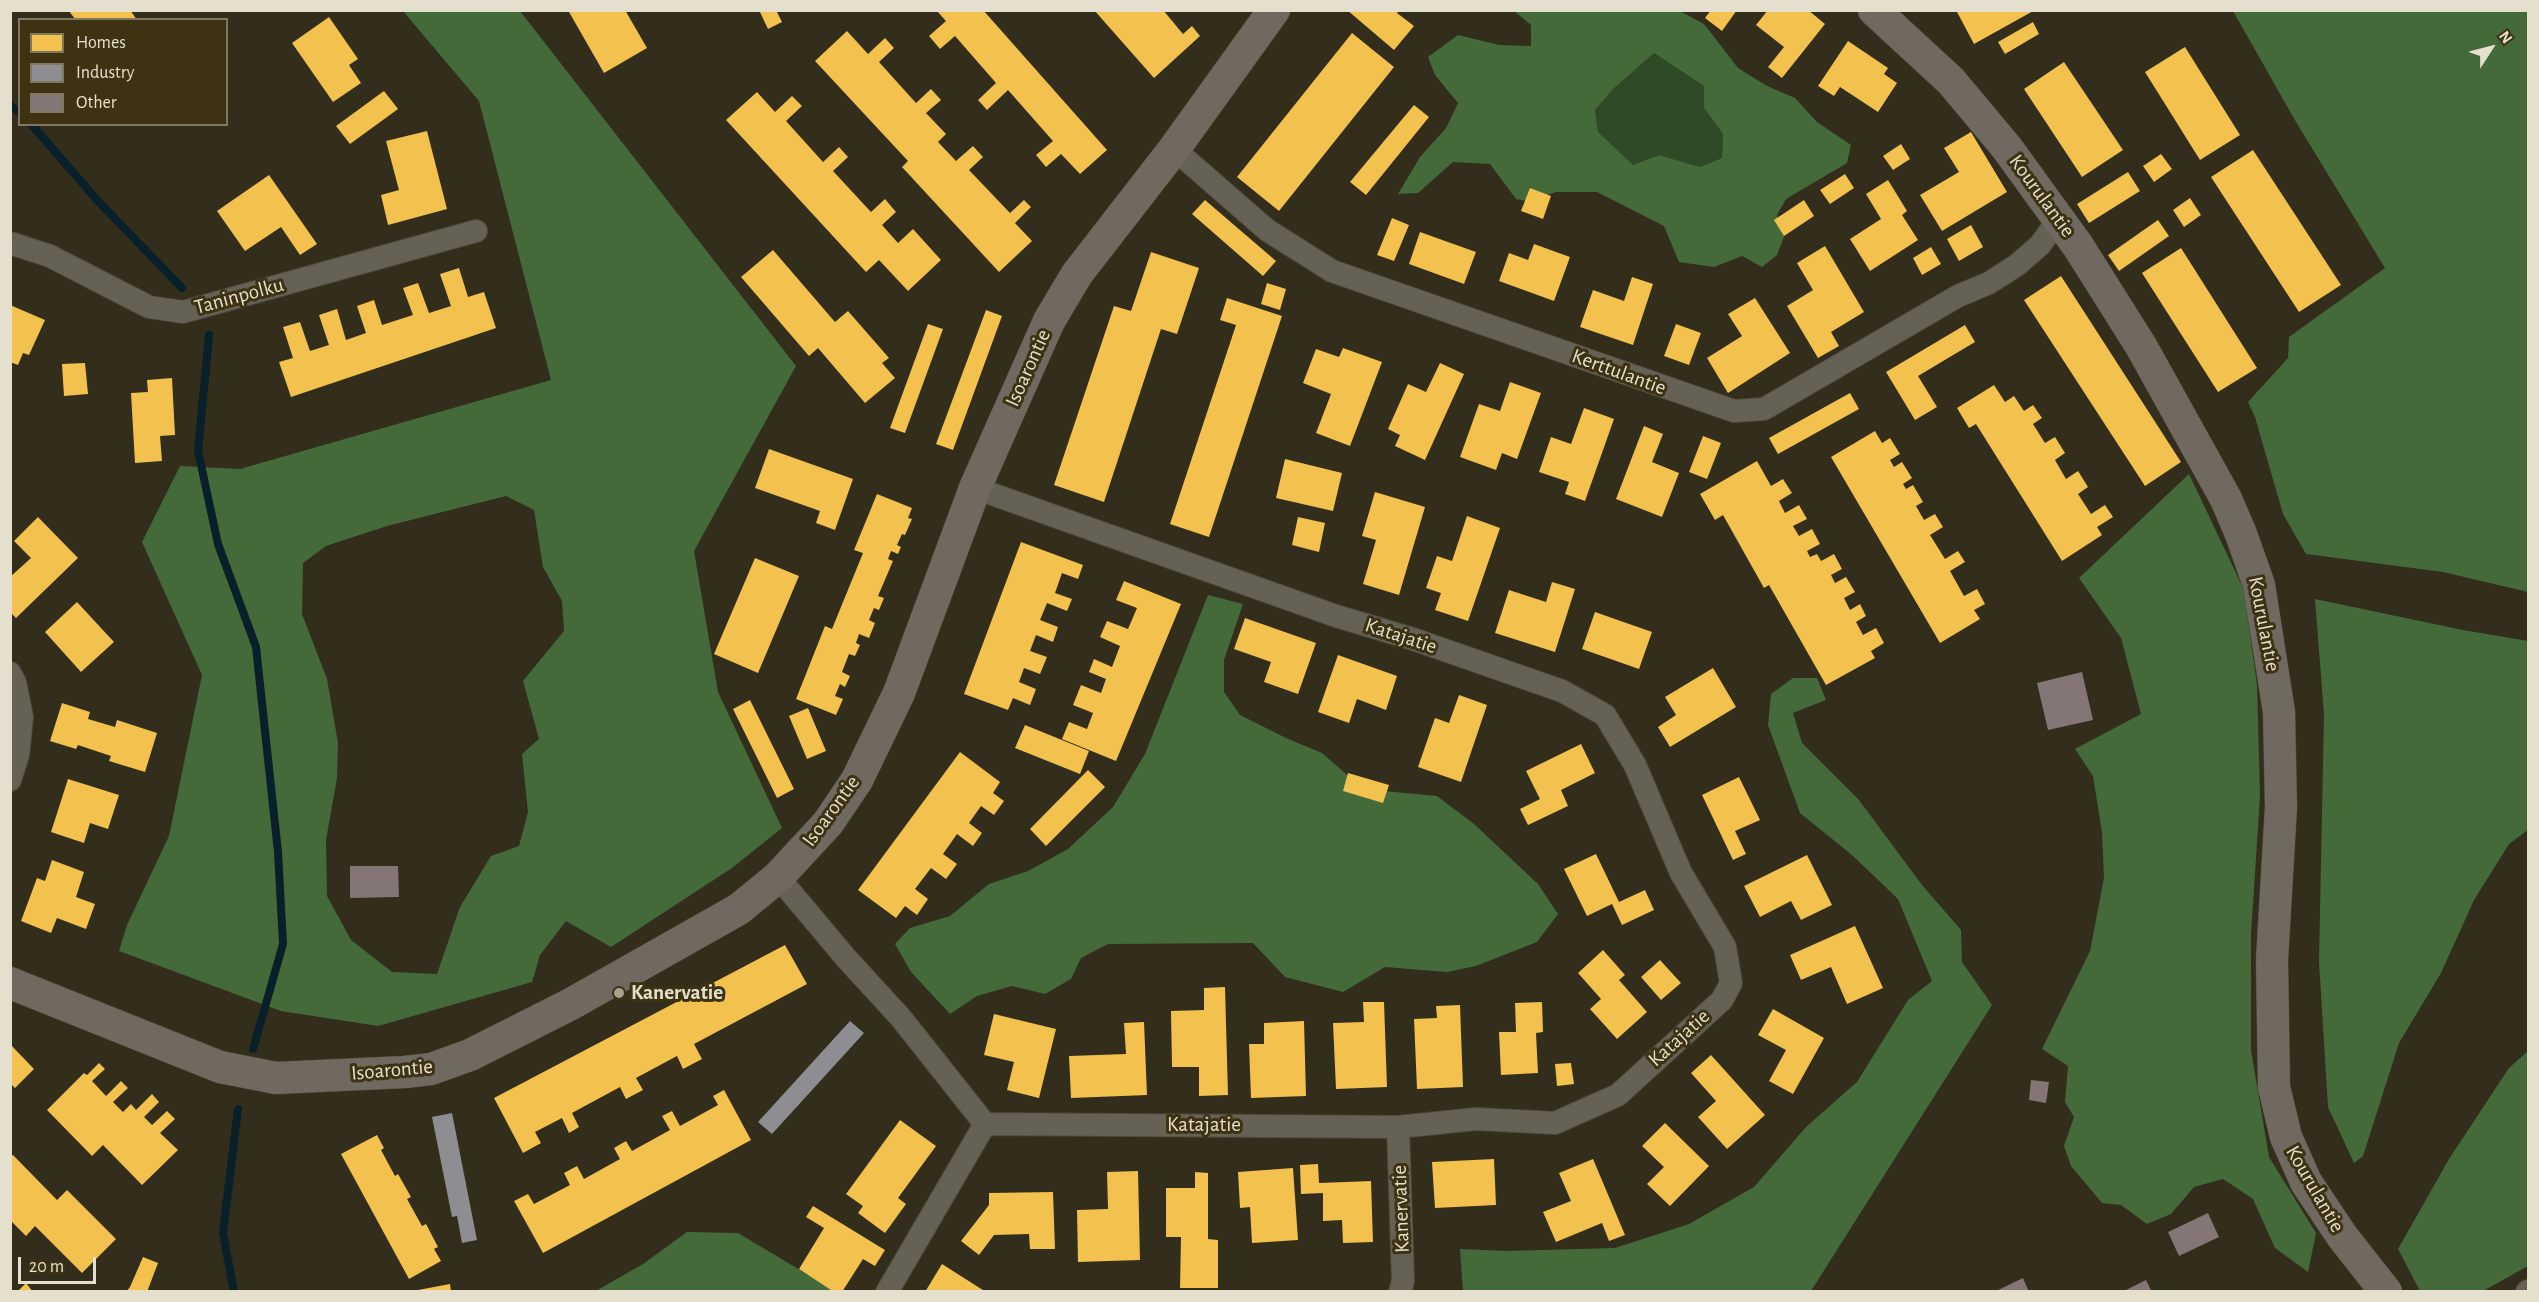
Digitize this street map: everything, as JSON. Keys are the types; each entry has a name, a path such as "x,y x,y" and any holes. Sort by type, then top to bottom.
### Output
{"street":[{"name":"Isoarontie","path":"10,983 220,1067 276,1078 431,1069 470,1055 572,1004 739,909 778,878 828,823 857,780 899,693 975,488 1040,341 1071,284 1173,150 1274,10"},
{"name":"Kourulantie","path":"1874,10 1951,81 2007,148 2059,219 2141,346 2226,499 2259,585 2280,712 2281,807 2272,960 2274,1087 2286,1137 2306,1182 2342,1236 2386,1292"},
{"name":"Kerttulantie","path":"1173,150 1267,230 1332,271 1734,411 1764,409 1958,296 1989,283 2017,265 2040,245 2059,219"},
{"name":"Taninpolku","path":"10,243 50,256 149,307 183,312 476,231"},
{"name":"Katajatie","path":"975,488 1336,616 1413,639 1562,691 1605,715 1635,765 1681,873 1725,947 1731,983 1722,1000 1618,1095 1555,1123 1476,1119 1398,1126 985,1124"},
{"path":"10,673 15,682 22,717 18,754 10,780"},
{"path":"778,878 901,1018 985,1124 887,1292"},
{"name":"Kanervatie","path":"1398,1126 1403,1281 1400,1292"}],"green space":[{"path":"403,11 520,11 796,366 694,551 718,692 782,828 732,868 611,947 566,921 540,955 532,982 378,1026 281,1011 119,951 127,925 169,836 202,675 142,542 180,466 240,469 551,380 479,101","holes":["506,496 534,510 543,567 562,601 564,631 523,681 539,739 522,754 528,812 519,846 491,856 460,907 437,974 392,972 351,940 327,896 326,840 337,778 338,743 327,679 302,614 303,563 326,546 387,526"]},
{"path":"1514,11 1680,11 1704,24 1738,68 1767,86 1795,98 1817,122 1851,145 1847,163 1786,199 1777,215 1785,234 1777,255 1762,267 1742,256 1714,267 1679,262 1664,226 1597,192 1556,192 1527,201 1516,199 1490,164 1453,162 1418,193 1398,194 1420,157 1446,128 1458,103 1435,75 1428,57 1458,35 1499,45 1531,46 1531,25","holes":["1654,53 1704,86 1704,108 1723,134 1722,158 1700,167 1659,155 1633,165 1598,132 1595,110 1612,90"]},
{"path":"2233,11 2528,11 2528,592 2443,572 2306,554 2283,514 2255,417 2248,402 2288,358 2289,337 2385,268 2296,122"},
{"path":"1654,53 1704,86 1704,108 1723,134 1722,158 1700,167 1659,155 1633,166 1598,132 1595,110 1612,90"},
{"path":"2189,474 2244,590 2257,685 2260,796 2251,935 2251,1050 2269,1157 2316,1233 2308,1272 2275,1248 2253,1199 2223,1179 2194,1187 2171,1214 2147,1224 2121,1205 2102,1203 2071,1166 2064,1146 2074,1117 2065,1102 2068,1066 2042,1049 2090,951 2104,878 2102,832 2093,776 2075,749 2141,714 2121,638 2079,578"},
{"path":"1208,595 1243,604 1224,660 1224,692 1240,715 1322,753 1363,789 1437,796 1474,824 1538,884 1558,914 1537,942 1476,966 1447,972 1385,967 1343,992 1285,977 1253,943 1108,944 1081,958 1071,979 1045,994 1012,986 977,996 950,1014 911,972 895,944 910,928 950,916 989,884 1028,871 1068,849 1113,807 1145,754"},
{"path":"2315,599 2528,641 2528,830 2509,844 2474,900 2441,973 2399,1043 2363,1156 2354,1163 2328,1107 2319,961 2324,714"},
{"path":"1793,678 1817,678 1826,700 1793,713 1802,743 1859,800 1922,885 1961,930 1962,962 1992,1005 1811,1291 1463,1291 1460,1249 1506,1251 1615,1248 1689,1224 1754,1187 1806,1127 1857,1082 1908,1000 1932,981 1898,899 1852,855 1800,813 1768,725 1771,694"},
{"path":"2528,1051 2528,1266 2483,1291 2420,1291 2398,1249 2449,1159 2509,1068"},
{"path":"687,1232 738,1233 835,1291 594,1292 643,1264"}],"building: Homes":[{"path":"68,10 130,10 136,18 74,18"},
{"path":"571,10 625,10 647,48 604,73 569,12"},
{"path":"759,10 776,10 782,22 768,29"},
{"path":"936,10 983,10 1107,150 1080,174 1061,154 1046,167 1036,155 1053,141 1008,90 987,110 978,100 996,83 955,36 940,49 929,36 946,21"},
{"path":"1094,10 1163,10 1183,34 1192,26 1200,36 1154,78"},
{"path":"1347,10 1399,10 1397,13 1414,26 1394,50"},
{"path":"1711,10 1737,10 1722,31 1705,18"},
{"path":"1768,10 1808,10 1825,24 1782,78 1768,67 1784,47 1756,25"},
{"path":"1956,10 2035,10 1974,44"},
{"path":"329,17 358,59 349,65 361,83 333,102 292,43"},
{"path":"2033,22 2039,34 2005,54 1998,42"},
{"path":"847,31 868,54 885,38 894,48 879,62 916,103 931,89 941,100 926,113 946,134 938,142 956,161 973,146 983,157 969,170 1010,213 1024,200 1031,207 1015,223 1032,241 999,272 902,167 908,161 815,61"},
{"path":"1352,33 1394,67 1279,211 1237,177"},
{"path":"1848,41 1888,68 1884,74 1897,83 1878,112 1840,87 1834,96 1818,86"},
{"path":"2185,47 2240,135 2200,160 2145,72"},
{"path":"2064,62 2123,150 2082,177 2024,89"},
{"path":"384,91 398,109 350,144 336,126"},
{"path":"757,92 775,112 792,96 802,106 786,121 823,162 839,147 848,157 833,171 871,212 885,199 896,212 882,225 898,243 913,229 941,260 908,291 879,260 866,272 726,120"},
{"path":"1414,105 1429,117 1366,195 1350,182"},
{"path":"427,131 447,209 388,225 381,195 399,190 386,141"},
{"path":"1971,132 2007,192 1942,231 1920,195 1959,172 1944,148"},
{"path":"1901,144 1910,159 1893,170 1883,156"},
{"path":"2253,150 2341,285 2299,312 2211,177"},
{"path":"2161,154 2172,169 2154,182 2143,166"},
{"path":"2128,172 2140,191 2089,223 2077,204"},
{"path":"1845,174 1854,188 1830,204 1820,190"},
{"path":"269,175 317,244 300,255 281,227 245,251 217,211"},
{"path":"1888,180 1907,211 1902,215 1918,240 1870,271 1850,239 1881,219 1866,194"},
{"path":"1530,188 1551,196 1543,219 1521,211"},
{"path":"2190,198 2201,215 2184,227 2173,210"},
{"path":"1205,200 1276,261 1263,276 1192,214"},
{"path":"1804,200 1814,216 1784,236 1774,220"},
{"path":"1392,218 1409,225 1394,261 1377,255"},
{"path":"2158,220 2169,236 2119,271 2108,255"},
{"path":"1971,225 1983,247 1959,261 1947,239"},
{"path":"1420,232 1476,252 1464,284 1409,264"},
{"path":"1534,244 1570,257 1554,301 1499,281 1509,253 1528,260"},
{"path":"1825,246 1864,312 1831,332 1839,346 1818,358 1787,306 1813,290 1797,263"},
{"path":"1931,247 1941,264 1922,275 1913,258"},
{"path":"2181,248 2257,368 2218,392 2142,273"},
{"path":"773,250 835,322 848,311 889,358 882,363 895,378 865,403 818,348 809,356 741,277"},
{"path":"1151,252 1199,268 1177,334 1161,329 1104,502 1054,485 1114,306 1131,311"},
{"path":"459,268 468,297 484,292 496,328 291,397 279,362 293,358 283,327 300,322 310,351 329,345 319,315 337,309 346,340 366,333 357,306 374,300 382,325 413,315 403,288 418,283 429,313 451,306 440,274"},
{"path":"2061,276 2181,462 2145,486 2024,300"},
{"path":"1632,277 1653,284 1633,345 1580,327 1593,290 1624,301"},
{"path":"1267,283 1286,289 1280,310 1261,304"},
{"path":"1227,298 1282,316 1209,537 1170,524 1236,325 1220,320"},
{"path":"1755,298 1790,353 1728,393 1707,358 1742,336 1728,314"},
{"path":"10,305 45,320 29,355 23,353 18,365 10,362"},
{"path":"986,310 1002,316 953,450 936,444"},
{"path":"928,324 943,329 905,433 890,428"},
{"path":"1676,324 1701,333 1689,365 1664,356"},
{"path":"1965,325 1975,342 1918,376 1937,407 1915,420 1886,372"},
{"path":"1343,348 1382,362 1350,446 1316,433 1331,394 1303,383 1316,349 1339,357"},
{"path":"85,363 88,394 64,396 62,364"},
{"path":"1440,363 1464,374 1425,460 1395,446 1400,435 1388,429 1408,384 1426,392"},
{"path":"172,378 175,435 160,436 162,461 135,463 131,393 148,392 147,380"},
{"path":"1510,382 1541,393 1517,459 1502,453 1496,470 1460,457 1479,404 1500,411"},
{"path":"1994,385 2005,402 2014,396 2024,411 2033,405 2042,418 2033,424 2045,443 2055,437 2065,453 2055,460 2066,479 2078,471 2088,487 2078,494 2091,514 2105,505 2113,517 2097,527 2102,535 2062,561 1976,424 1969,428 1957,408"},
{"path":"1850,393 1859,409 1778,454 1769,438"},
{"path":"1584,408 1614,419 1585,501 1565,494 1569,482 1539,472 1551,437 1571,444"},
{"path":"1644,426 1663,434 1652,462 1679,473 1662,517 1616,499"},
{"path":"1875,431 1882,443 1890,438 1900,454 1890,460 1894,467 1902,462 1912,478 1903,484 1906,489 1913,485 1923,502 1916,506 1924,520 1935,514 1943,527 1930,535 1945,559 1958,551 1965,562 1950,571 1964,596 1977,589 1985,604 1974,610 1980,619 1940,643 1831,457"},
{"path":"1703,436 1721,443 1707,479 1689,472"},
{"path":"769,449 853,479 835,530 816,523 820,511 755,488"},
{"path":"1285,459 1342,473 1333,511 1276,498"},
{"path":"1757,461 1771,486 1783,479 1792,493 1779,501 1785,513 1799,505 1807,519 1793,526 1799,536 1812,529 1820,544 1807,551 1810,557 1817,554 1821,561 1834,554 1842,569 1831,575 1835,583 1846,577 1855,592 1844,598 1850,610 1860,604 1866,616 1856,622 1863,635 1876,628 1884,643 1871,651 1875,658 1826,685 1769,585 1764,588 1723,515 1715,520 1700,494"},
{"path":"1375,492 1425,507 1399,595 1363,584 1376,540 1362,536"},
{"path":"877,494 912,508 908,518 912,519 905,535 902,534 897,545 901,547 898,554 891,551 888,559 893,561 878,596 884,598 879,610 874,608 869,620 875,623 869,638 859,634 856,643 860,645 855,656 849,654 842,672 850,676 845,687 840,684 835,696 843,699 836,715 796,699 825,626 832,629 863,553 854,550"},
{"path":"1467,516 1500,528 1468,621 1435,610 1441,593 1426,588 1437,556 1452,561"},
{"path":"38,517 78,558 16,618 10,612 10,577 31,558 14,541"},
{"path":"1298,517 1325,523 1319,552 1292,545"},
{"path":"1021,542 1083,565 1078,579 1062,573 1055,593 1072,599 1067,611 1047,603 1040,620 1058,627 1053,642 1036,635 1030,651 1047,657 1040,674 1024,668 1019,682 1036,689 1030,705 1013,698 1008,710 964,694"},
{"path":"755,558 799,576 758,673 714,654"},
{"path":"1124,581 1181,604 1116,761 1062,739 1069,722 1087,729 1093,713 1073,705 1081,685 1101,693 1106,679 1089,672 1094,659 1112,667 1120,646 1100,637 1107,621 1128,629 1137,608 1116,600"},
{"path":"1552,582 1575,589 1555,652 1495,633 1509,590 1546,602"},
{"path":"77,602 114,642 81,672 45,632"},
{"path":"1595,612 1652,632 1639,669 1582,649"},
{"path":"1245,618 1316,643 1298,694 1264,682 1271,662 1234,649"},
{"path":"1338,655 1397,676 1386,710 1357,699 1349,723 1318,712"},
{"path":"1713,668 1736,707 1670,747 1658,727 1676,715 1665,697"},
{"path":"1459,695 1487,705 1461,782 1418,767 1435,718 1449,723"},
{"path":"750,700 794,789 777,798 733,709"},
{"path":"62,703 90,712 88,719 115,727 117,720 157,733 145,772 109,761 111,756 78,745 76,749 50,741"},
{"path":"808,708 826,751 807,759 789,716"},
{"path":"1025,725 1089,751 1080,774 1015,748"},
{"path":"1581,744 1595,773 1561,790 1568,806 1528,825 1520,809 1540,799 1526,771"},
{"path":"960,752 1000,782 993,793 1004,801 994,815 981,806 969,823 982,833 973,846 957,834 943,854 957,864 946,879 931,868 915,889 928,899 917,915 905,906 896,918 858,890"},
{"path":"1088,770 1105,787 1046,846 1030,829"},
{"path":"1348,773 1389,785 1383,803 1343,791"},
{"path":"1739,777 1760,820 1735,831 1746,854 1733,860 1702,795"},
{"path":"68,779 119,795 108,829 90,823 84,843 51,832"},
{"path":"1596,854 1619,902 1645,890 1654,910 1622,925 1612,904 1587,916 1564,869"},
{"path":"1807,855 1832,905 1801,920 1791,901 1760,917 1744,886"},
{"path":"52,860 84,872 76,897 95,904 86,929 57,918 51,933 21,921 37,878 45,881"},
{"path":"1855,926 1883,988 1847,1004 1831,967 1801,980 1790,955"},
{"path":"785,945 807,984 694,1044 702,1059 683,1069 677,1056 636,1078 643,1090 626,1099 620,1087 572,1113 579,1127 569,1133 562,1118 535,1132 541,1143 523,1153 494,1098"},
{"path":"1603,950 1625,975 1619,980 1647,1012 1617,1039 1590,1009 1601,999 1578,973"},
{"path":"1660,960 1681,983 1661,1000 1641,977"},
{"path":"1225,987 1228,1095 1199,1096 1199,1067 1172,1067 1171,1011 1204,1010 1204,988"},
{"path":"1363,1002 1384,1002 1387,1087 1336,1089 1333,1023 1364,1022"},
{"path":"1542,1002 1543,1032 1536,1033 1538,1073 1501,1075 1499,1032 1516,1032 1515,1003"},
{"path":"1460,1005 1463,1087 1417,1089 1414,1019 1437,1018 1436,1006"},
{"path":"1773,1009 1824,1038 1793,1094 1769,1081 1786,1050 1758,1035"},
{"path":"994,1014 1056,1029 1039,1098 1007,1090 1014,1062 984,1055"},
{"path":"1304,1021 1306,1096 1251,1098 1249,1044 1264,1044 1264,1023"},
{"path":"1144,1022 1147,1095 1071,1098 1069,1056 1126,1054 1124,1023"},
{"path":"10,1044 34,1069 15,1088 10,1083"},
{"path":"1711,1055 1765,1115 1727,1149 1698,1117 1716,1101 1691,1073"},
{"path":"99,1063 105,1069 92,1081 106,1096 121,1081 128,1088 113,1102 123,1112 131,1104 136,1110 152,1094 159,1102 144,1117 152,1125 167,1111 175,1119 160,1133 178,1150 142,1185 103,1145 92,1156 47,1110 84,1073 87,1075"},
{"path":"1571,1063 1574,1084 1557,1086 1555,1064"},
{"path":"724,1090 751,1140 543,1253 514,1201 528,1194 534,1204 570,1185 564,1173 577,1166 584,1179 620,1159 614,1148 626,1141 632,1151 670,1130 662,1116 672,1111 680,1126 718,1105 713,1096"},
{"path":"900,1120 936,1146 898,1198 906,1204 885,1233 858,1213 863,1206 846,1194"},
{"path":"1665,1123 1709,1166 1670,1206 1647,1184 1664,1167 1642,1146"},
{"path":"377,1135 384,1148 381,1150 395,1176 398,1174 411,1197 407,1199 422,1226 426,1224 438,1247 434,1249 441,1261 409,1279 341,1154"},
{"path":"13,1155 57,1200 67,1190 116,1239 82,1273 35,1226 26,1236 10,1220 10,1157"},
{"path":"1494,1159 1496,1205 1435,1208 1432,1162"},
{"path":"1593,1159 1625,1235 1609,1241 1602,1223 1556,1242 1543,1212 1571,1201 1559,1173"},
{"path":"1318,1164 1319,1183 1371,1181 1373,1242 1343,1243 1342,1220 1323,1221 1323,1193 1301,1194 1300,1165"},
{"path":"1293,1168 1298,1240 1252,1243 1250,1207 1240,1208 1238,1172"},
{"path":"1138,1171 1140,1260 1078,1262 1077,1210 1108,1209 1107,1172"},
{"path":"1195,1172 1208,1173 1208,1239 1218,1240 1218,1288 1180,1288 1181,1237 1166,1237 1166,1188 1195,1188"},
{"path":"1053,1192 1055,1249 1030,1249 1029,1234 994,1235 979,1255 961,1241 989,1205 989,1193"},
{"path":"813,1206 885,1250 875,1266 863,1259 842,1292 834,1292 799,1269 824,1228 806,1217"},
{"path":"143,1257 158,1263 147,1292 126,1292 130,1287"},
{"path":"942,1264 986,1292 925,1292"},
{"path":"26,1283 33,1292 17,1292"},
{"path":"450,1284 451,1292 418,1292 418,1290"}],"building: Industry":[{"path":"850,1021 864,1033 772,1134 758,1122"},
{"path":"452,1113 477,1240 462,1243 457,1216 452,1217 432,1117"}],"building: Other":[{"path":"2082,672 2093,720 2048,730 2037,683"},
{"path":"350,866 398,866 399,897 350,898"},
{"path":"2031,1080 2049,1082 2046,1103 2029,1100"},
{"path":"2208,1213 2219,1237 2179,1256 2168,1232"},
{"path":"2023,1278 2029,1292 1994,1292"},
{"path":"2146,1280 2152,1292 2122,1292"}],"waterway":[{"path":"10,105 18,111"},
{"path":"33,126 98,201 182,288"},
{"path":"209,335 198,451 218,544 256,647 278,852 283,944 253,1049"},
{"path":"234,1292 223,1233 238,1109"}],"place":[{"name":"Kanervatie","path":"619,993"}]}
